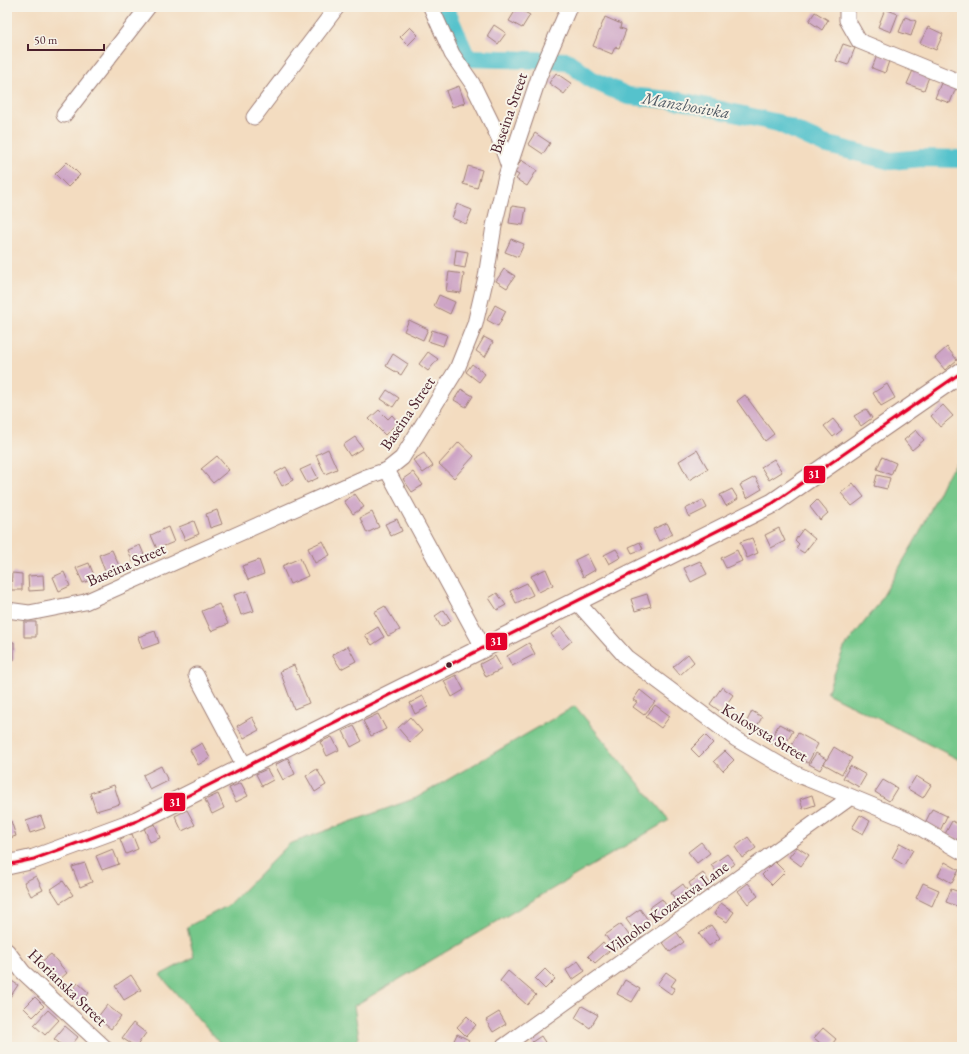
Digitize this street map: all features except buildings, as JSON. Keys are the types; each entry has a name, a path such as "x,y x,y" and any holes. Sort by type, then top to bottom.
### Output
{"main road":[{"path":"7,865 41,857 137,821 773,503 962,372"}],"street":[{"path":"64,115 148,7"},
{"path":"254,117 337,7"},
{"path":"431,7 452,54 472,83 499,138 509,167"},
{"name":"Baseina Street","path":"7,610 29,613 85,602 366,477 387,470 402,458 414,441 460,362 475,324 486,277 494,226 509,167 540,74 569,7"},
{"path":"847,7 847,20 859,41 962,83"},
{"path":"387,470 483,647"},
{"name":"Kolosysta Street","path":"577,602 626,656 736,739 796,774 906,819 962,852"},
{"path":"196,675 245,767"},
{"name":"Vilnoho Kozatstva Lane","path":"503,1047 851,797"},
{"name":"Horianska Street","path":"7,951 23,972 104,1047"}],"green space":[{"path":"962,458 962,761 827,693 844,648 877,606 920,532 947,475"},
{"path":"575,706 669,820 354,1006 359,1038 350,1047 223,1047 160,975 194,957 187,927 229,905 289,844 416,798"}],"waterway":[{"name":"Manzhosivka","path":"445,7 467,58 567,61 592,80 628,96 681,101 778,123 824,144 891,161 922,158 962,159"}],"transit line":[{"name":"31","path":"7,865 34,859 137,821 773,503 962,372"}]}
